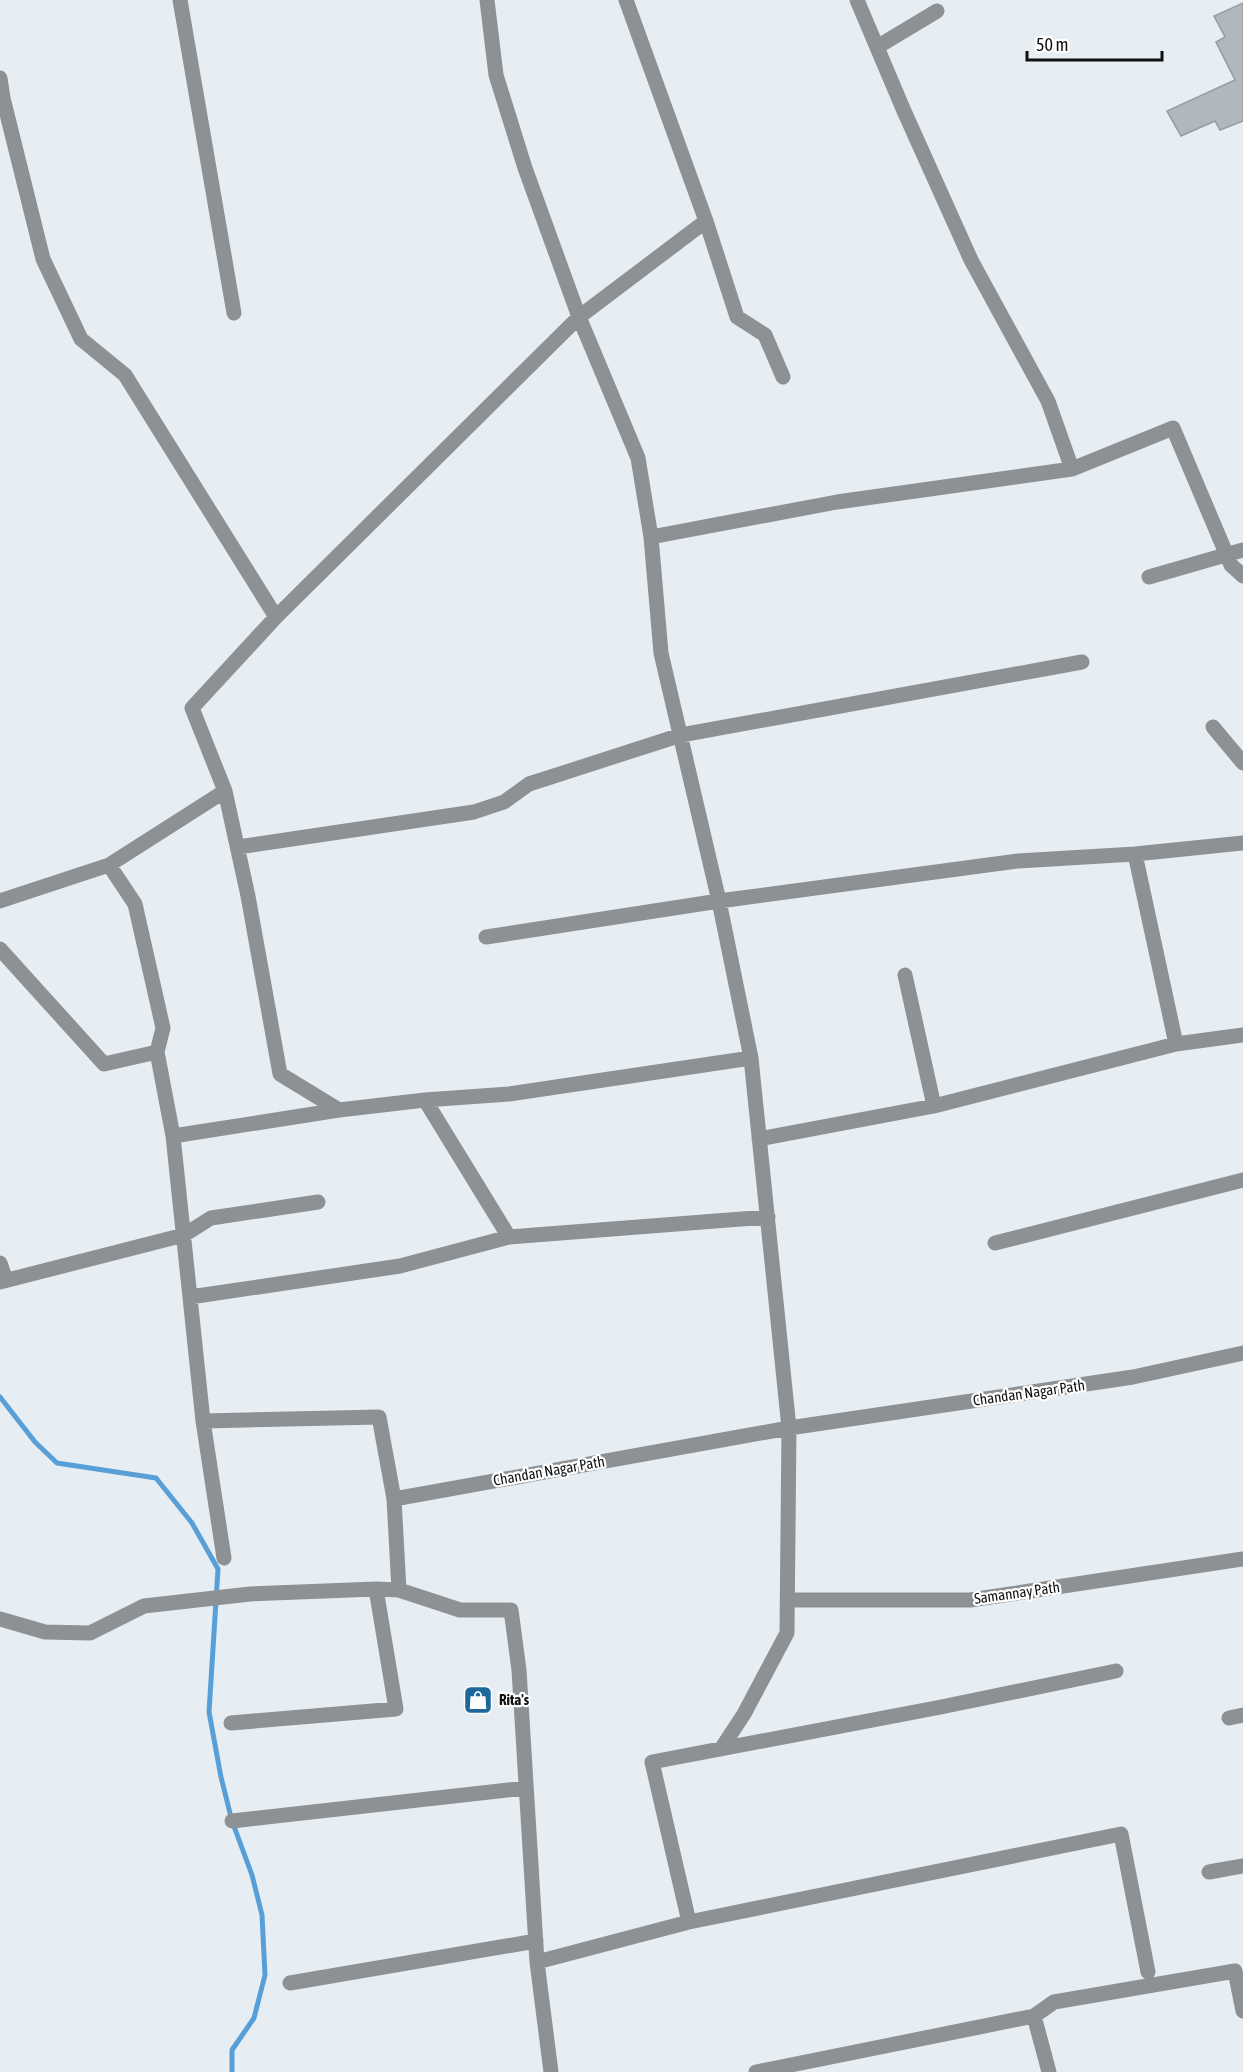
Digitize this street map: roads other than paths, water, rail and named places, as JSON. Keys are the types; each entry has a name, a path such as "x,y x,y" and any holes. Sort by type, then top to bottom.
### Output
{"street":[{"path":"180,0 234,313"},
{"path":"487,0 496,75 525,168 579,317 638,458 651,537 661,653 719,901 751,1058 789,1428 787,1633 744,1714 721,1749"},
{"path":"626,0 706,221 737,317 765,335 783,377"},
{"path":"857,0 971,260 1048,401 1072,469"},
{"path":"877,47 937,11"},
{"path":"0,78 43,258 81,339 125,375 276,616"},
{"path":"339,1110 280,1074 238,848 225,791 192,708 276,616 579,317 706,221"},
{"path":"651,537 837,502 1072,469 1173,428 1231,565 1243,576"},
{"path":"1149,577 1243,550"},
{"path":"238,848 474,812 504,802 529,784 681,735 1082,662"},
{"path":"1213,727 1243,763"},
{"path":"0,901 109,865 225,791"},
{"path":"486,937 719,901 1018,861 1135,854 1243,843"},
{"path":"1135,854 1176,1044"},
{"path":"109,865 135,904 163,1029 157,1052 173,1136 203,1421 224,1558"},
{"path":"0,948 104,1064 157,1052"},
{"path":"905,975 934,1106"},
{"path":"759,1140 934,1106 1176,1044 1243,1035"},
{"path":"173,1136 339,1110 426,1100 509,1094 751,1058"},
{"path":"426,1100 509,1237"},
{"path":"994,1244 1243,1180"},
{"path":"0,1263 3,1281 184,1234 211,1218 318,1202"},
{"path":"190,1297 400,1266 509,1237 768,1217"},
{"name":"Chandan Nagar Path","path":"394,1499 789,1428 1133,1377 1243,1353"},
{"path":"203,1421 379,1417 394,1499 399,1590"},
{"name":"Samannay Path","path":"788,1600 970,1600 1243,1559"},
{"path":"231,1723 396,1709 376,1589"},
{"path":"0,1619 45,1632 90,1633 144,1606 250,1594 376,1589 399,1590 460,1610 511,1610 519,1670 537,1962 551,2072"},
{"path":"689,1923 651,1762 1116,1671"},
{"path":"232,1821 526,1788"},
{"path":"537,1962 689,1923 1121,1834 1148,1972"},
{"path":"1209,1872 1243,1866"},
{"path":"290,1983 536,1941"},
{"path":"756,2072 1034,2016 1054,2002 1235,1971 1243,2011"},
{"path":"1034,2016 1049,2072"}],"waterway":[{"path":"0,1397 35,1442 57,1463 156,1478 192,1523 218,1569 209,1712 232,1821 252,1875 262,1915 265,1975 254,2018 232,2050 232,2072"}],"place":[{"name":"Rita's","path":"478,1700"}]}
